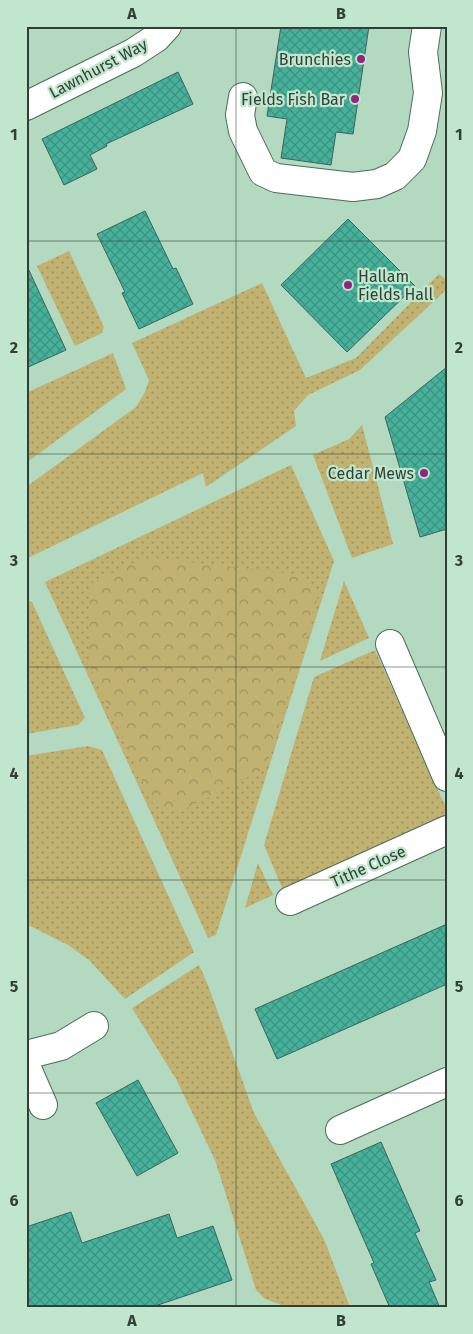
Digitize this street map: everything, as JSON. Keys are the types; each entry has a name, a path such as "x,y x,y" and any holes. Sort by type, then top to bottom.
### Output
{"street":[{"name":"Lawnhurst Way","path":"26,106 133,53 156,38 167,26"},
{"path":"243,97 240,115 244,131 263,172 276,178 353,187 377,184 394,176 412,159 422,131 428,93 423,52 427,26"},
{"path":"390,644 447,777"},
{"name":"Tithe Close","path":"290,901 447,830"},
{"path":"26,1055 61,1046 94,1026"},
{"path":"26,1066 44,1105"},
{"path":"340,1130 447,1082"}],"green space":[{"path":"69,251 104,327 102,333 75,346 37,266"},
{"path":"439,274 447,280 447,289 360,370 308,395 294,411 296,426 206,487 203,473 26,559 26,487 136,407 145,392 149,380 132,343 262,283 306,378 356,358"},
{"path":"113,353 126,389 26,463 26,393"},
{"path":"362,425 393,544 352,558 313,455 349,439"},
{"path":"291,465 334,561 216,935 208,938 45,582"},
{"path":"145,557 303,575 318,596 266,768 181,811 154,806 89,665 90,584"},
{"path":"344,581 369,638 320,661"},
{"path":"26,600 32,602 85,718 78,725 26,734"},
{"path":"375,650 447,810 447,816 283,890 264,845 314,677"},
{"path":"88,746 102,750 194,952 125,999 89,960 68,945 26,924 26,756"},
{"path":"258,863 273,895 245,908"},
{"path":"199,965 254,1113 324,1239 349,1308 287,1307 265,1299 256,1290 215,1160 176,1079 132,1008"}],"building":[{"path":"281,26 369,26 353,134 336,132 331,165 281,158 287,119 267,116"},
{"path":"178,72 193,104 106,144 107,146 90,155 97,169 64,185 42,139"},
{"path":"145,211 173,269 176,268 193,304 139,329 122,293 125,292 97,234"},
{"name":"Hallam Fields Hall","path":"348,219 415,286 347,352 281,285"},
{"path":"26,264 66,350 26,368"},
{"name":"Cedar Mews","path":"447,367 447,529 420,537 385,417"},
{"path":"447,924 447,984 277,1059 255,1009"},
{"path":"138,1080 178,1153 137,1176 96,1103"},
{"path":"381,1142 420,1231 415,1233 436,1280 429,1282 440,1308 390,1308 371,1264 374,1263 331,1164"},
{"path":"71,1212 82,1243 169,1214 177,1238 213,1226 232,1280 149,1308 26,1308 26,1227"}],"place":[{"name":"Brunchies","path":"361,59"},
{"name":"Fields Fish Bar","path":"355,99"},
{"name":"Hallam Fields Hall","path":"348,285"},
{"name":"Cedar Mews","path":"424,473"}]}
